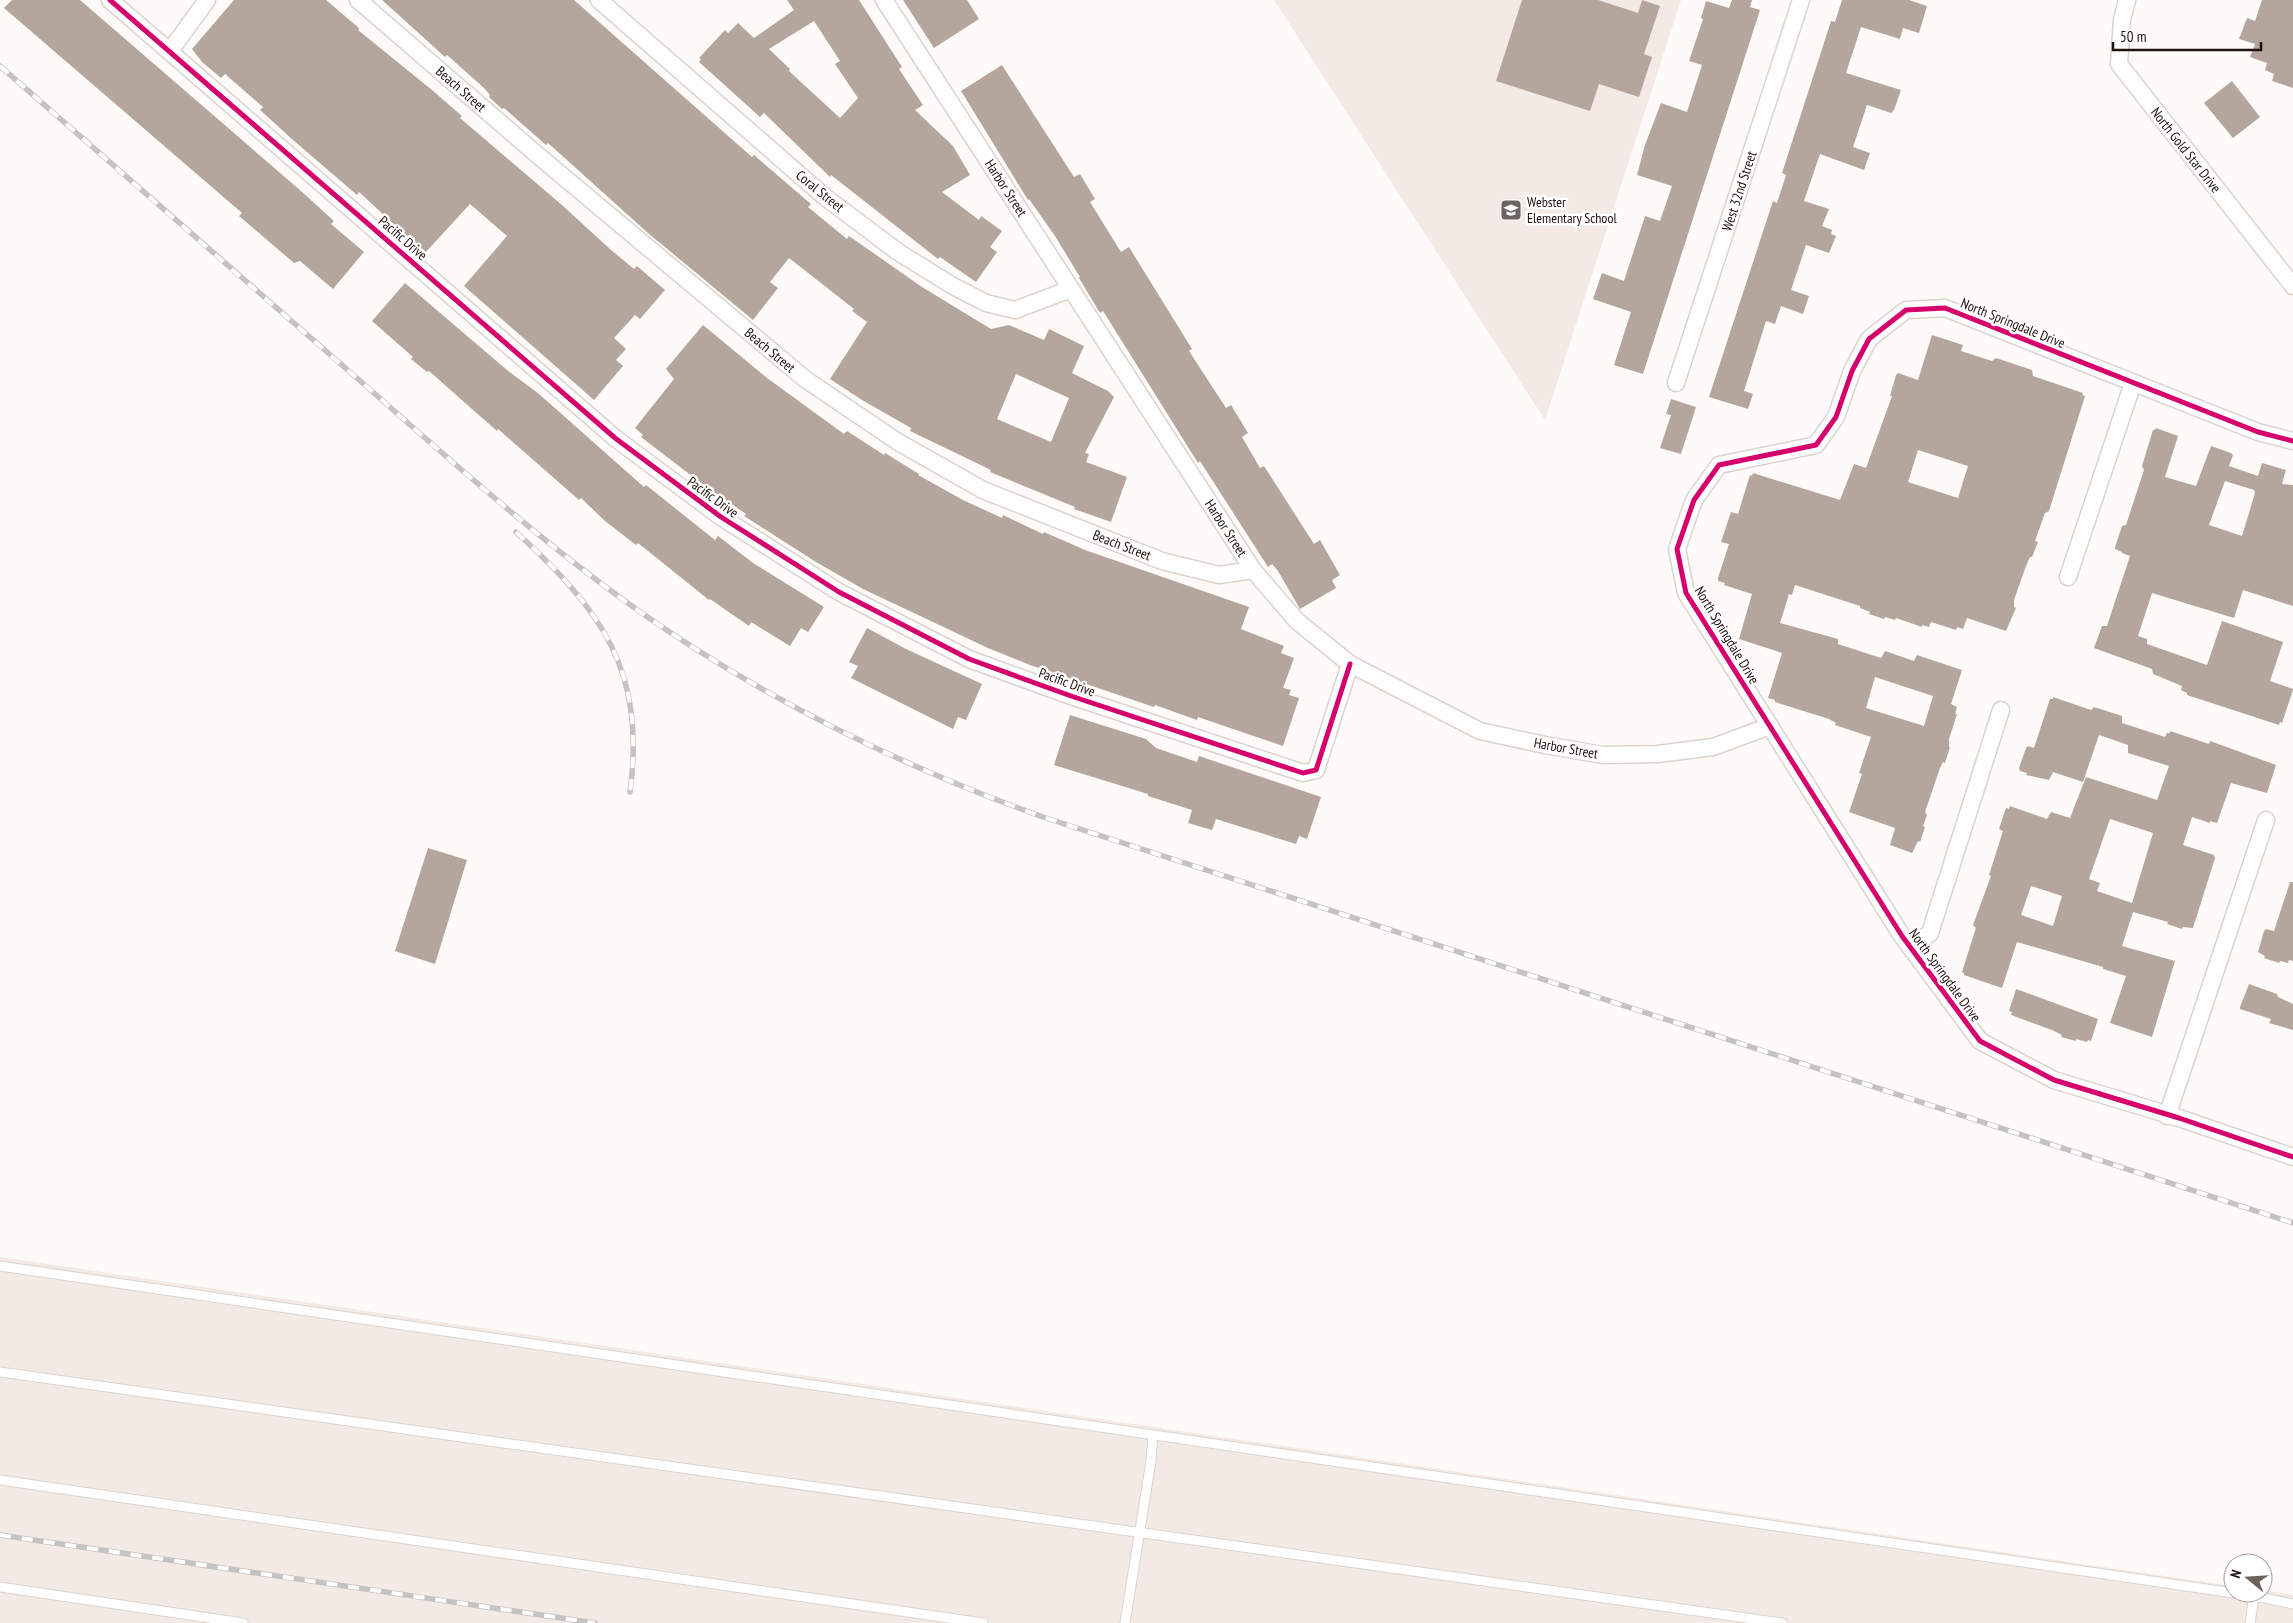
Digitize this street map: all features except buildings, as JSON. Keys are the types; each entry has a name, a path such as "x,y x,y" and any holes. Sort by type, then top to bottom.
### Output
{"street":[{"name":"Pacific Drive","path":"110,0 615,438 721,517 839,592 970,659 1071,696 1302,773 1316,770 1350,664"},
{"path":"170,51 208,0"},
{"name":"Beach Street","path":"358,0 541,158 805,379 898,442 984,490 1162,561 1218,575 1253,570"},
{"name":"Coral Street","path":"599,0 825,197 898,252 953,286 986,303 1015,310 1071,289"},
{"name":"Harbor Street","path":"884,0 1253,570 1297,621 1350,664 1480,731 1603,755 1658,754 1713,747 1770,726"},
{"name":"West 32nd Street","path":"1676,383 1801,0"},
{"name":"North Gold Star Drive","path":"2127,0 2122,20 2119,64 2293,286"},
{"name":"North Springdale Drive","path":"2293,441 2258,432 1945,308 1906,310 1869,339 1852,371 1836,417 1816,445 1718,465 1694,500 1678,549 1686,593 1911,948 1980,1041 2054,1080 2167,1116 2179,1118 2293,1157"},
{"path":"2068,577 2133,383"},
{"path":"1911,948 1930,933 2000,710"},
{"path":"2167,1116 2266,820"}],"lane":[{"path":"0,1266 2223,1591"},
{"path":"0,1372 1782,1623"},
{"path":"1125,1623 1153,1435"},
{"path":"0,1480 984,1623"},
{"path":"0,1587 243,1623"},
{"path":"2273,1600 2293,1604"},
{"path":"2250,1623 2253,1603"}],"shaded area":[{"name":"Webster Elementary School","path":"1274,0 1681,0 1545,420"},
{"path":"0,1257 2223,1585 2223,1603 2273,1603 2273,1592 2293,1595 2293,1623 0,1623"}],"railway":[{"path":"0,66 507,509 585,571 624,601 709,658 848,735 945,779 1043,817 2293,1223"},
{"path":"516,532 572,589 594,617 611,646 624,677 631,711 633,749 630,792"},
{"path":"0,1535 595,1623"}],"cycle path":[{"path":"110,0 615,438 721,517 839,592 969,659 1071,696 1303,773 1316,770 1350,664"},
{"path":"2293,441 2258,432 1945,308 1906,310 1869,339 1852,371 1836,417 1816,445 1719,465 1694,500 1677,549 1686,593 1902,936 1980,1041 2054,1080 2179,1118 2293,1157"}],"place":[{"name":"Webster Elementary School","path":"1511,210"}]}
